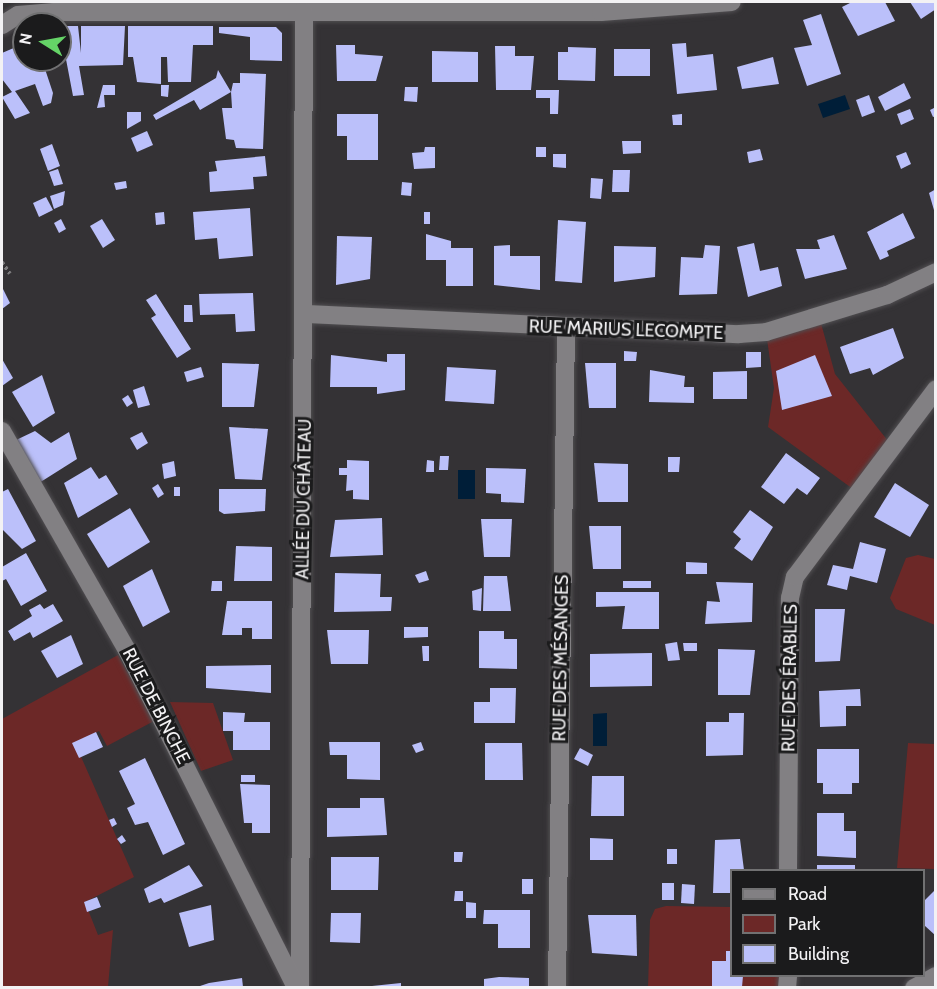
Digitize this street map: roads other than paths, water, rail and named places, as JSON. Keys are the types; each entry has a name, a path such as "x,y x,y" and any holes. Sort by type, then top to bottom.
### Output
{"street":[{"path":"2,25 18,15 54,12 601,12 732,2"},
{"name":"ALLÉE DU CHÂTEAU","path":"298,987 307,314 304,11"},
{"name":"RUE MARIUS LECOMPTE","path":"307,314 566,329 766,332 887,295 936,272"},
{"name":"RUE DES MÉSANGES","path":"556,987 566,329"},
{"name":"RUE DES ÉRABLES","path":"788,869 790,598 795,577 936,389"},
{"name":"RUE DE BINCHE","path":"2,432 127,650 298,987"},
{"path":"914,987 936,976"}],"water":[{"path":"845,95 850,109 823,118 818,104"},
{"path":"458,470 475,470 475,499 458,499"},
{"path":"607,713 607,746 593,746 593,714"}]}
